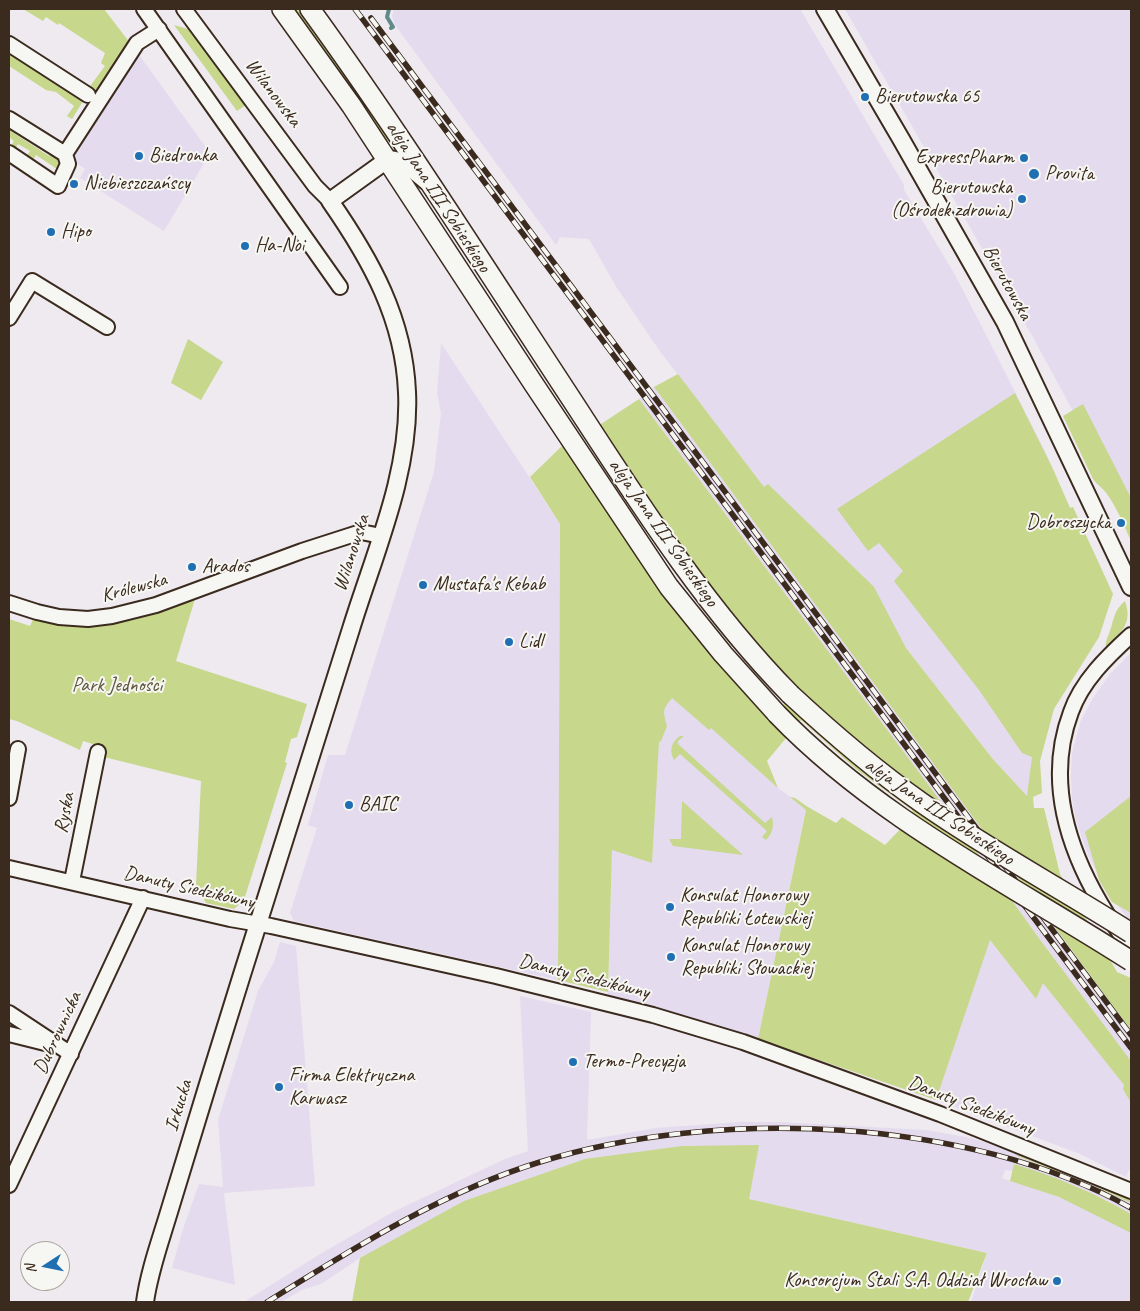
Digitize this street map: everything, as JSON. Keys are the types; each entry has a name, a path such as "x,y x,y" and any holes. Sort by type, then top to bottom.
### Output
{"main road":[{"name":"aleja Jana III Sobieskiego","path":"282,9 351,105 669,587 722,654 778,714 813,748 855,784 912,825 1131,962"},
{"name":"aleja Jana III Sobieskiego","path":"310,9 390,122 646,513 691,578 740,639 790,694 848,747 923,804 1131,933"}],"street":[{"path":"144,9 340,287"},
{"name":"Wilanowska","path":"184,9 316,186 330,201 380,281 390,306 404,362 407,391 408,428 400,471 257,924"},
{"name":"Bierutowska","path":"824,9 902,139 1005,322 1131,588"},
{"path":"9,153 58,186 68,164 66,154 137,43 159,29"},
{"path":"9,44 88,95"},
{"path":"9,119 66,154"},
{"path":"330,201 387,160 393,158 432,186"},
{"path":"9,318 32,281 107,327"},
{"name":"Królewska","path":"9,603 59,617 88,619 112,616 156,605 302,551 361,532 381,536"},
{"path":"1131,636 1111,653 1095,672 1071,711 1060,754 1059,778 1065,820 1080,865 1096,896 1131,949"},
{"path":"9,798 18,749"},
{"name":"Ryska","path":"72,881 98,752"},
{"name":"Danuty Siedzikówny","path":"9,868 230,919 537,986 653,1015 737,1040 964,1123 1131,1191"},
{"name":"Dubrownicka","path":"9,1186 65,1050 143,898"},
{"name":"Irkucka","path":"145,1302 154,1259 257,924"},
{"path":"9,1014 65,1050"},
{"path":"9,1034 65,1050"}],"shaded area":[{"path":"394,9 800,9 954,273 1046,453 1087,556 1035,733 1028,797 992,758 906,648 764,487 659,350 617,288 589,239 560,237 556,245 395,25 392,16"},
{"name":"Provita","path":"845,9 1131,9 1131,518 1035,341"},
{"path":"137,52 210,153 164,231 80,178 85,169 69,158"},
{"path":"441,343 560,524 558,980 294,921 290,913 317,828 308,825 328,755 345,755 434,472 441,413 437,393"},
{"path":"654,387 1131,1030 1131,1061 1041,941 936,795 639,399"},
{"path":"1131,653 1131,922 1111,897 1085,847 1076,820 1071,776 1072,753 1081,720 1093,698 1110,674"},
{"path":"662,668 778,788 806,809 758,1039 606,997 608,992 612,849 652,863"},
{"path":"989,939 1036,999 1043,982 1124,1085 1123,1089 1131,1103 1131,1166 1126,1177 1080,1154 936,1100"},
{"path":"280,942 296,946 315,1186 224,1193 235,1285 172,1268 199,1184 223,1187 218,1120 258,991 274,962"},
{"path":"520,996 591,1012 587,1140 656,1128 739,1122 779,1122 926,1130 971,1138 1018,1153 1017,1156 1086,1182 1131,1203 1131,1214 1108,1201 1070,1184 1014,1164 1013,1171 1005,1170 1002,1178 1059,1197 1131,1233 1131,1302 971,1302 987,1253 749,1199 360,1258 321,1284 302,1290 281,1302 244,1302 320,1254 393,1212 505,1159 528,1151"}],"green space":[{"path":"23,9 104,9 130,43 102,89 94,91 88,89 105,66 101,63 105,53 59,23 58,25 46,17 43,21"},
{"path":"292,9 301,9 389,139 387,146"},
{"path":"174,25 188,29 192,33 247,104 237,111"},
{"path":"9,50 85,98 72,119 67,116 74,106 56,92 46,90 9,66"},
{"path":"9,130 49,156 53,151 63,157 60,171 36,155 31,163 25,159 30,151 18,144 13,152 9,149 14,141 9,137"},
{"path":"188,339 223,362 201,400 171,383"},
{"path":"678,374 764,487 768,484 874,587 906,648 992,758 1027,796 1032,757 1022,753 979,690 894,581 903,571 879,543 868,551 837,509 1015,393 1070,508 1073,507 1113,594 1099,637 1054,709 1040,761 1042,793 1033,797 1034,808 1044,808 1060,874 1117,972 1131,978 1131,1030 654,387"},
{"path":"639,399 936,795 1041,941 1131,1061 1131,1103 1123,1089 1124,1085 1043,983 1036,999 990,940 936,1100 758,1039 806,810 790,797 795,798 836,823 842,817 885,845 913,816 912,810 856,769 801,720 767,761 778,788 711,728 709,730 672,698 665,708 664,714 667,726 659,742 652,863 612,850 608,992 558,980 560,524 530,477 564,444 773,721 795,686 756,646 721,605 598,426"},
{"path":"1083,404 1131,498 1131,541 1111,499 1093,479 1063,416"},
{"name":"Park Jedności","path":"195,599 176,661 307,704 297,737 291,739 285,762 287,763 244,900 234,909 206,903 196,885 201,781 104,757 106,748 83,741 80,750 9,719 9,619 30,626 34,617 77,624 104,625 144,617"},
{"path":"1125,601 1128,616 1124,627 1106,647 1106,641 1115,615"},
{"path":"680,736 684,736 678,741 678,744 765,823 772,817 772,829 766,840 762,837 767,831 680,754 674,760 672,747"},
{"path":"1131,796 1131,913 1112,902 1099,880 1085,832"},
{"path":"682,801 743,855 673,846 669,839 681,839"},
{"path":"759,1145 749,1199 987,1253 968,1302 352,1302 360,1258 464,1201 585,1159 682,1146"},
{"path":"1018,1150 1131,1197 1131,1203 1086,1182 1017,1156"},
{"path":"1014,1164 1074,1186 1131,1214 1131,1233 1059,1197 1010,1181"}],"waterway":[{"path":"389,9 387,17 393,27 391,28"}],"railway":[{"path":"355,9 1131,1048"},
{"path":"371,18 1131,1035"},
{"path":"267,1302 399,1223 433,1205 504,1174 540,1162 609,1144 684,1133 762,1128 841,1130 919,1139 995,1155 1066,1178 1131,1208"}],"place":[{"name":"Bierutowska 65","path":"865,97"},
{"name":"Biedronka","path":"139,156"},
{"name":"ExpressPharm","path":"1024,158"},
{"name":"Provita","path":"1034,174"},
{"name":"Niebieszczańscy","path":"74,184"},
{"name":"Bierutowska (Ośrodek zdrowia)","path":"1022,199"},
{"name":"Hipo","path":"51,232"},
{"name":"Ha-Noi","path":"245,246"},
{"name":"Dobroszycka","path":"1121,523"},
{"name":"Arados","path":"192,567"},
{"name":"Mustafa's Kebab","path":"423,585"},
{"name":"Lidl","path":"509,642"},
{"name":"BAIC","path":"349,805"},
{"name":"Konsulat Honorowy Republiki Łotewskiej","path":"670,907"},
{"name":"Konsulat Honorowy Republiki Słowackiej","path":"671,957"},
{"name":"Termo-Precyzja","path":"573,1062"},
{"name":"Firma Elektryczna Karwasz","path":"279,1087"},
{"name":"Konsorcjum Stali S.A. Oddział Wrocław","path":"1057,1281"}]}
